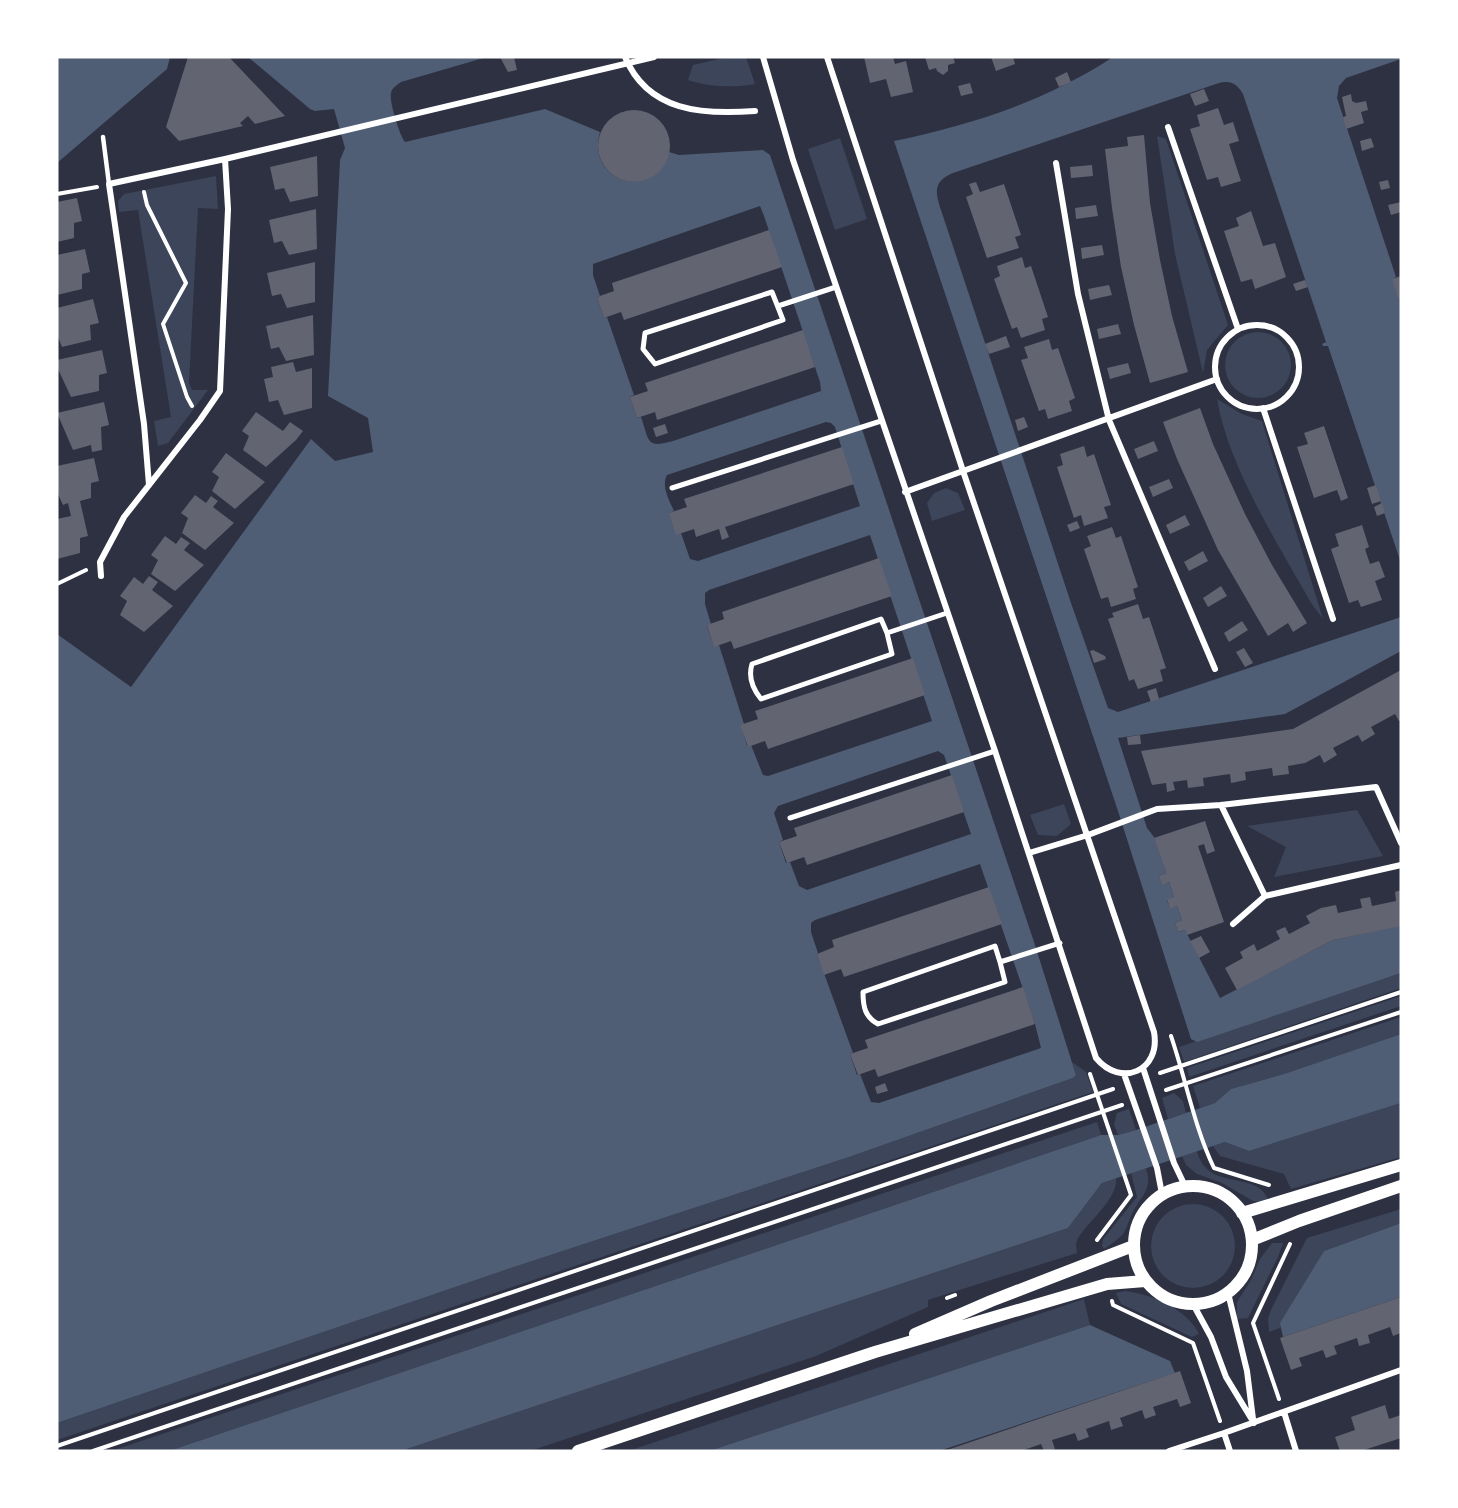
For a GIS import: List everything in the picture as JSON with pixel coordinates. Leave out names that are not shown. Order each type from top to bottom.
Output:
[{"type":"main road","points":[[1242,1213],[1401,1165]]},
{"type":"main road","points":[[1185,1186],[1211,1188],[1228,1197],[1242,1213],[1250,1227],[1252,1240],[1249,1263],[1241,1280],[1228,1293],[1211,1301],[1193,1305],[1174,1302],[1158,1294],[1145,1281],[1136,1264],[1133,1246],[1136,1227],[1144,1210],[1162,1194],[1185,1186]]},
{"type":"main road","points":[[1252,1240],[1299,1221],[1401,1186]]},
{"type":"main road","points":[[875,1352],[991,1300],[1133,1246]]},
{"type":"main road","points":[[578,1451],[875,1352],[1107,1284],[1145,1281]]},
{"type":"street","points":[[149,485],[144,424],[109,184],[225,159],[627,60],[654,57]]},
{"type":"street","points":[[763,57],[793,160],[1060,943],[1096,1058],[1111,1071],[1131,1073],[1143,1068],[1154,1053],[1156,1042],[1154,1032],[963,471],[827,57]]},
{"type":"street","points":[[627,60],[644,88],[659,98],[679,106],[727,114],[755,111]]},
{"type":"street","points":[[1168,127],[1239,329]]},
{"type":"street","points":[[102,576],[100,562],[124,517],[220,391],[228,209],[225,159]]},
{"type":"street","points":[[1056,163],[1078,294],[1109,420],[1215,669]]},
{"type":"street","points":[[778,306],[836,287]]},
{"type":"street","points":[[772,292],[778,306],[783,320],[655,364],[643,349],[645,333],[772,292]]},
{"type":"street","points":[[1252,325],[1267,326],[1280,332],[1291,341],[1297,354],[1299,369],[1296,383],[1288,395],[1277,404],[1263,408],[1251,408],[1230,399],[1222,390],[1217,379],[1216,356],[1228,335],[1239,329],[1252,325]]},
{"type":"street","points":[[905,492],[1217,379]]},
{"type":"street","points":[[1263,408],[1333,619]]},
{"type":"street","points":[[672,488],[881,421]]},
{"type":"street","points":[[887,633],[947,613]]},
{"type":"street","points":[[881,619],[887,633],[892,654],[761,699],[755,692],[749,674],[752,664],[881,619]]},
{"type":"street","points":[[790,818],[995,751]]},
{"type":"street","points":[[1029,853],[1088,835],[1157,809],[1221,805],[1376,787],[1401,843]]},
{"type":"street","points":[[1221,805],[1265,896]]},
{"type":"street","points":[[1233,924],[1265,896],[1401,865]]},
{"type":"street","points":[[1000,962],[1060,943]]},
{"type":"street","points":[[994,946],[1000,962],[1005,982],[878,1024],[871,1020],[863,1008],[863,992],[994,946]]},
{"type":"street","points":[[1143,1068],[1174,1163],[1185,1186]]},
{"type":"street","points":[[1124,1074],[1157,1168],[1162,1194]]},
{"type":"street","points":[[1228,1293],[1247,1371],[1254,1423]]},
{"type":"street","points":[[1193,1305],[1211,1337],[1226,1377],[1254,1423]]},
{"type":"street","points":[[1168,1451],[1401,1370]]},
{"type":"street","points":[[1284,1412],[1296,1451]]},
{"type":"street","points":[[1224,1433],[1230,1451]]},
{"type":"lane","points":[[103,137],[109,184]]},
{"type":"path","points":[[136,178],[145,192],[147,205],[186,283],[163,324],[187,397],[200,420]]},
{"type":"path","points":[[57,194],[109,184]]},
{"type":"path","points":[[57,584],[100,562]]},
{"type":"path","points":[[1145,1078],[1401,992]]},
{"type":"path","points":[[1151,1095],[1401,1012]]},
{"type":"path","points":[[57,1446],[1128,1084]]},
{"type":"path","points":[[1185,1084],[1214,1168],[1269,1185],[1274,1196]]},
{"type":"path","points":[[93,1451],[1134,1101]]},
{"type":"path","points":[[1094,1243],[1131,1195],[1104,1111]]},
{"type":"path","points":[[1284,1412],[1253,1323],[1292,1240]]},
{"type":"path","points":[[1110,1295],[1113,1305],[1193,1343],[1224,1433]]},
{"type":"shaded area","points":[[57,57],[170,57],[167,69],[57,163]]},
{"type":"shaded area","points":[[248,57],[487,57],[401,82],[394,88],[391,93],[392,104],[405,142],[545,109],[600,132],[598,149],[602,163],[611,174],[623,180],[636,181],[649,177],[661,168],[669,152],[679,155],[763,150],[770,155],[1034,942],[1076,1075],[1073,1078],[849,1157],[511,1268],[57,1423],[57,634],[131,687],[311,439],[335,461],[373,452],[368,418],[328,396],[340,160],[345,148],[334,109],[315,111]],"holes":[[[760,206],[820,382],[821,391],[676,440],[654,444],[648,438],[641,417],[637,418],[630,397],[634,395],[607,317],[604,318],[597,297],[600,296],[593,275],[593,264]],[[826,422],[835,427],[860,506],[698,561],[690,559],[681,533],[670,513],[674,511],[665,488],[667,475]],[[870,535],[932,721],[768,776],[763,775],[751,745],[747,746],[741,725],[744,724],[719,645],[714,646],[707,626],[711,624],[705,604],[705,593]],[[938,751],[944,755],[971,834],[807,890],[799,886],[790,862],[786,863],[779,842],[783,840],[774,813],[778,806]],[[980,864],[1035,1024],[1041,1048],[879,1103],[871,1102],[860,1074],[857,1075],[850,1054],[853,1053],[817,954],[811,923]]]},
{"type":"shaded area","points":[[727,57],[746,57],[755,84],[721,86],[688,80],[693,65]]},
{"type":"shaded area","points":[[1113,57],[1401,57],[1401,59],[1346,78],[1339,86],[1337,98],[1396,277],[1393,279],[1398,297],[1401,297],[1401,563],[1328,346],[1322,344],[1326,342],[1243,94],[1236,85],[1227,82],[1219,83],[953,173],[945,177],[938,187],[938,198],[944,219],[1108,708],[1118,712],[1401,617],[1401,651],[1285,714],[1118,738],[1147,828],[1154,837],[1166,873],[1159,876],[1162,884],[1169,882],[1174,897],[1167,900],[1170,908],[1177,906],[1182,920],[1175,923],[1178,932],[1185,930],[1220,998],[1333,940],[1401,925],[1401,973],[1197,1042],[1191,1039],[1117,808],[894,141],[923,135],[1007,110],[1088,73]]},
{"type":"shaded area","points":[[1157,136],[1166,139],[1228,325],[1207,350],[1203,373],[1175,254]]},
{"type":"shaded area","points":[[840,138],[867,219],[835,230],[808,149]]},
{"type":"shaded area","points":[[216,176],[218,209],[198,208],[189,383],[192,390],[208,390],[168,443],[158,446],[154,421],[171,417],[138,210],[119,212],[118,201],[124,194]]},
{"type":"shaded area","points":[[1264,332],[1282,341],[1289,352],[1291,365],[1289,378],[1282,389],[1271,396],[1252,398],[1234,389],[1227,378],[1225,359],[1234,341],[1245,334]]},
{"type":"shaded area","points":[[1217,399],[1242,414],[1262,421],[1323,619],[1311,603],[1256,504],[1232,451]]},
{"type":"shaded area","points":[[946,488],[958,493],[965,510],[932,521],[927,503],[934,493]]},
{"type":"shaded area","points":[[1064,804],[1071,824],[1057,836],[1038,835],[1030,815]]},
{"type":"shaded area","points":[[1357,810],[1383,856],[1274,877],[1286,847],[1247,826]]},
{"type":"shaded area","points":[[1401,973],[1401,988],[1184,1062],[1179,1047]]},
{"type":"shaded area","points":[[1401,996],[1401,1006],[1189,1077],[1187,1068]]},
{"type":"shaded area","points":[[1401,1017],[1401,1034],[1284,1074],[1232,1089],[1215,1103],[1200,1108],[1193,1086]]},
{"type":"shaded area","points":[[1401,1034],[1401,1103],[1249,1151],[1225,1142],[1102,1183],[1068,1228],[401,1451],[169,1451],[1101,1135],[1118,1135],[1136,1130],[1215,1103],[1231,1089],[1284,1074]]},
{"type":"shaded area","points":[[1072,1062],[1086,1072],[1093,1092],[57,1440],[57,1423],[511,1268],[849,1157],[1073,1078],[1076,1075]]},
{"type":"shaded area","points":[[1174,1093],[1183,1101],[1186,1113],[1168,1119],[1162,1098]]},
{"type":"shaded area","points":[[1401,1103],[1401,1157],[1291,1189],[1284,1174],[1220,1156],[1213,1146],[1225,1142],[1249,1151]]},
{"type":"shaded area","points":[[1129,1109],[1136,1130],[1118,1135],[1114,1124],[1117,1113]]},
{"type":"shaded area","points":[[1097,1122],[1101,1135],[169,1451],[111,1451]]},
{"type":"shaded area","points":[[1197,1151],[1203,1164],[1211,1172],[1221,1177],[1253,1185],[1262,1190],[1268,1199],[1263,1202],[1253,1201],[1222,1183],[1197,1174],[1186,1165],[1182,1156]]},
{"type":"shaded area","points":[[1146,1168],[1148,1182],[1146,1192],[1123,1234],[1104,1249],[1103,1239],[1137,1197],[1131,1173]]},
{"type":"shaded area","points":[[1116,1178],[1116,1185],[1108,1201],[1078,1238],[1077,1253],[928,1300],[928,1307],[816,1356],[530,1451],[401,1451],[1068,1228],[1102,1183]]},
{"type":"shaded area","points":[[1185,1204],[1201,1204],[1217,1211],[1228,1222],[1235,1238],[1232,1262],[1223,1276],[1201,1288],[1185,1288],[1169,1281],[1158,1270],[1151,1254],[1151,1238],[1158,1222],[1169,1211]]},
{"type":"shaded area","points":[[1401,1209],[1401,1223],[1324,1251],[1280,1328],[1269,1332],[1268,1318],[1271,1310],[1307,1238]]},
{"type":"shaded area","points":[[1401,1223],[1401,1297],[1283,1337],[1280,1323],[1324,1251]]},
{"type":"shaded area","points":[[1272,1243],[1283,1243],[1278,1257],[1248,1318],[1237,1319],[1237,1302],[1251,1280],[1260,1259]]},
{"type":"shaded area","points":[[1125,1291],[1146,1295],[1168,1304],[1186,1317],[1199,1334],[1192,1337],[1121,1304],[1116,1293]]},
{"type":"shaded area","points":[[1084,1299],[1090,1325],[709,1451],[628,1451]]},
{"type":"shaded area","points":[[1090,1325],[1170,1361],[1175,1373],[939,1451],[709,1451]]},
{"type":"building","points":[[188,57],[229,57],[285,116],[255,124],[248,116],[240,123],[243,126],[179,141],[166,127]]},
{"type":"building","points":[[500,57],[514,57],[517,70],[508,72]]},
{"type":"building","points":[[864,57],[893,57],[895,64],[906,61],[913,92],[891,97],[886,79],[870,83]]},
{"type":"building","points":[[925,57],[953,57],[955,63],[948,65],[948,71],[943,75],[936,68],[929,70]]},
{"type":"building","points":[[991,57],[1013,57],[1015,64],[996,71]]},
{"type":"building","points":[[1067,72],[1071,82],[1059,87],[1055,78]]},
{"type":"building","points":[[970,83],[973,93],[961,96],[958,86]]},
{"type":"building","points":[[1204,89],[1209,101],[1195,106],[1190,94]]},
{"type":"building","points":[[1351,94],[1352,101],[1356,103],[1366,101],[1368,110],[1361,112],[1364,123],[1346,129],[1342,97]]},
{"type":"building","points":[[1218,108],[1224,125],[1233,122],[1239,141],[1229,144],[1241,181],[1221,187],[1218,177],[1207,180],[1190,129],[1200,126],[1197,115]]},
{"type":"building","points":[[634,110],[654,116],[664,126],[670,146],[664,166],[654,176],[634,182],[614,176],[604,166],[598,146],[604,126],[614,116]]},
{"type":"building","points":[[1144,135],[1150,203],[1160,260],[1172,316],[1188,372],[1150,383],[1121,267],[1105,149],[1128,146],[1127,137]]},
{"type":"building","points":[[1371,138],[1374,147],[1362,151],[1360,141]]},
{"type":"building","points":[[317,156],[318,196],[290,202],[284,188],[275,190],[270,167]]},
{"type":"building","points":[[1092,165],[1093,176],[1071,178],[1070,167]]},
{"type":"building","points":[[1388,180],[1390,188],[1381,190],[1379,182]]},
{"type":"building","points":[[976,182],[980,192],[1004,184],[1021,235],[1015,237],[1019,248],[987,258],[966,197],[973,194],[969,184]]},
{"type":"building","points":[[77,198],[82,221],[74,223],[74,238],[57,242],[57,202]]},
{"type":"building","points":[[1401,202],[1401,212],[1391,215],[1388,205]]},
{"type":"building","points":[[1096,205],[1098,216],[1076,219],[1075,208]]},
{"type":"building","points":[[316,209],[317,249],[289,255],[282,241],[274,243],[269,220]]},
{"type":"building","points":[[1251,211],[1263,246],[1275,243],[1286,277],[1255,289],[1252,279],[1241,282],[1224,231],[1239,226],[1236,218]]},
{"type":"building","points":[[769,230],[782,267],[624,320],[621,312],[604,318],[597,297],[614,291],[612,283]]},
{"type":"building","points":[[1102,245],[1104,255],[1082,259],[1081,248]]},
{"type":"building","points":[[85,249],[90,272],[82,274],[82,289],[57,295],[57,255]]},
{"type":"building","points":[[1022,257],[1025,268],[1031,266],[1048,317],[1042,319],[1045,330],[1021,338],[1017,327],[1012,329],[994,279],[1000,276],[997,266]]},
{"type":"building","points":[[315,262],[315,302],[287,308],[281,294],[272,296],[267,273]]},
{"type":"building","points":[[1401,276],[1401,297],[1398,298],[1392,279]]},
{"type":"building","points":[[1305,280],[1308,287],[1296,291],[1293,284]]},
{"type":"building","points":[[1109,285],[1112,295],[1090,300],[1088,289]]},
{"type":"building","points":[[93,299],[99,323],[90,325],[91,340],[62,347],[57,335],[57,308]]},
{"type":"building","points":[[313,315],[314,355],[286,361],[279,347],[271,349],[266,326]]},
{"type":"building","points":[[1118,324],[1121,334],[1099,339],[1097,329]]},
{"type":"building","points":[[803,330],[815,367],[657,420],[655,412],[637,418],[630,397],[648,391],[645,383]]},
{"type":"building","points":[[1006,336],[1010,347],[989,354],[985,344]]},
{"type":"building","points":[[1049,339],[1052,350],[1058,348],[1075,398],[1069,401],[1072,411],[1048,419],[1045,409],[1039,411],[1021,360],[1028,358],[1024,347]]},
{"type":"building","points":[[102,350],[107,373],[99,375],[99,391],[71,397],[57,367],[57,360]]},
{"type":"building","points":[[293,362],[296,372],[312,368],[312,408],[284,415],[278,400],[269,402],[264,379],[273,377],[271,367]]},
{"type":"building","points":[[1128,363],[1131,373],[1110,379],[1107,368]]},
{"type":"building","points":[[104,402],[109,425],[101,427],[102,450],[92,452],[91,445],[73,450],[57,413]]},
{"type":"building","points":[[1200,408],[1213,444],[1245,514],[1307,623],[1293,632],[1288,623],[1268,636],[1218,550],[1177,459],[1163,422]]},
{"type":"building","points":[[256,412],[283,431],[290,422],[303,431],[266,467],[243,450],[249,436],[242,431]]},
{"type":"building","points":[[1024,417],[1028,427],[1018,431],[1015,420]]},
{"type":"building","points":[[665,424],[668,433],[656,437],[653,428]]},
{"type":"building","points":[[1324,426],[1348,498],[1341,501],[1337,490],[1314,498],[1297,447],[1308,444],[1304,433]]},
{"type":"building","points":[[1154,441],[1158,451],[1138,459],[1134,449]]},
{"type":"building","points":[[1084,446],[1087,457],[1094,454],[1111,505],[1104,507],[1108,518],[1084,526],[1081,515],[1074,518],[1057,467],[1063,465],[1060,454]]},
{"type":"building","points":[[842,447],[854,484],[725,527],[729,537],[722,540],[719,529],[696,537],[694,529],[676,535],[669,513],[687,507],[684,499]]},
{"type":"building","points":[[226,453],[265,482],[235,509],[212,491],[219,477],[212,472]]},
{"type":"building","points":[[94,458],[99,481],[91,483],[91,498],[80,501],[88,536],[80,538],[80,553],[57,559],[57,519],[71,516],[68,503],[63,505],[57,492],[57,466]]},
{"type":"building","points":[[1169,479],[1173,488],[1153,497],[1149,487]]},
{"type":"building","points":[[1376,485],[1381,501],[1372,504],[1367,488]]},
{"type":"building","points":[[195,495],[206,503],[211,496],[218,501],[213,507],[234,523],[205,550],[182,533],[188,518],[181,513]]},
{"type":"building","points":[[1382,503],[1385,513],[1377,516],[1374,507]]},
{"type":"building","points":[[1185,515],[1190,525],[1170,534],[1166,525]]},
{"type":"building","points":[[1077,521],[1080,528],[1070,532],[1067,525]]},
{"type":"building","points":[[1362,525],[1369,547],[1365,549],[1370,564],[1379,561],[1385,577],[1375,581],[1382,600],[1361,607],[1358,600],[1349,603],[1331,549],[1339,546],[1335,534]]},
{"type":"building","points":[[1112,527],[1116,538],[1121,536],[1138,587],[1133,589],[1136,599],[1111,607],[1108,597],[1101,599],[1084,549],[1091,546],[1087,536]]},
{"type":"building","points":[[165,536],[176,544],[181,537],[190,543],[184,550],[204,565],[175,591],[151,574],[158,560],[151,555]]},
{"type":"building","points":[[1203,551],[1208,561],[1189,571],[1184,562]]},
{"type":"building","points":[[879,558],[892,596],[734,649],[731,641],[714,647],[707,625],[724,619],[722,612]]},
{"type":"building","points":[[149,576],[158,582],[152,590],[173,606],[144,632],[120,615],[127,601],[120,596],[134,577],[143,584]]},
{"type":"building","points":[[1221,586],[1227,596],[1208,607],[1203,598]]},
{"type":"building","points":[[1138,604],[1143,619],[1149,617],[1166,668],[1160,670],[1163,681],[1138,689],[1134,679],[1129,681],[1108,619],[1114,617],[1112,613]]},
{"type":"building","points":[[1242,621],[1248,630],[1229,642],[1224,633]]},
{"type":"building","points":[[1244,648],[1253,663],[1245,667],[1236,652]]},
{"type":"building","points":[[1093,650],[1105,656],[1106,659],[1094,663],[1090,651]]},
{"type":"building","points":[[913,658],[925,695],[768,749],[765,741],[748,747],[740,725],[758,719],[755,711]]},
{"type":"building","points":[[1401,670],[1401,720],[1399,721],[1395,714],[1371,727],[1375,734],[1362,742],[1358,735],[1333,748],[1337,755],[1324,763],[1320,755],[1305,763],[1288,766],[1289,774],[1273,776],[1272,768],[1245,772],[1246,780],[1231,783],[1230,774],[1203,778],[1204,786],[1188,788],[1187,780],[1173,782],[1175,790],[1167,792],[1166,783],[1152,785],[1141,751],[1293,729]]},
{"type":"building","points":[[1156,688],[1159,699],[1151,702],[1147,691]]},
{"type":"building","points":[[1140,735],[1141,744],[1128,745],[1127,737]]},
{"type":"building","points":[[952,775],[964,812],[807,865],[804,857],[787,863],[779,842],[797,836],[794,828]]},
{"type":"building","points":[[1205,821],[1215,851],[1207,854],[1204,844],[1198,846],[1224,922],[1187,935],[1185,930],[1178,932],[1175,923],[1182,920],[1177,906],[1170,909],[1167,899],[1174,897],[1169,882],[1162,885],[1159,876],[1166,873],[1154,838]]},
{"type":"building","points":[[989,887],[1002,924],[844,977],[841,969],[824,975],[817,954],[834,947],[832,940]]},
{"type":"building","points":[[1401,890],[1401,926],[1333,940],[1237,990],[1225,968],[1243,958],[1240,952],[1254,944],[1257,951],[1280,939],[1276,931],[1285,927],[1289,934],[1310,923],[1306,916],[1321,908],[1336,905],[1338,913],[1362,908],[1360,899],[1370,897],[1372,906],[1396,901],[1395,892]]},
{"type":"building","points":[[1201,936],[1210,952],[1199,958],[1190,941]]},
{"type":"building","points":[[1023,987],[1035,1024],[878,1077],[875,1069],[858,1075],[850,1054],[868,1048],[865,1040]]},
{"type":"building","points":[[885,1083],[888,1091],[877,1094],[875,1087]]},
{"type":"building","points":[[1401,1297],[1401,1333],[1393,1336],[1390,1327],[1368,1335],[1370,1343],[1359,1346],[1357,1338],[1334,1346],[1337,1354],[1326,1358],[1323,1350],[1299,1358],[1302,1366],[1291,1370],[1280,1338]]},
{"type":"building","points":[[1180,1371],[1191,1403],[1180,1407],[1177,1399],[1153,1407],[1156,1415],[1145,1419],[1142,1410],[1120,1418],[1123,1426],[1111,1430],[1109,1421],[1086,1429],[1089,1437],[1078,1441],[1075,1433],[1052,1440],[1055,1449],[1047,1451],[1044,1451],[1041,1444],[1021,1451],[944,1451]]},
{"type":"building","points":[[1385,1405],[1389,1419],[1401,1415],[1401,1438],[1361,1451],[1340,1451],[1335,1437],[1355,1430],[1351,1417]]}]
